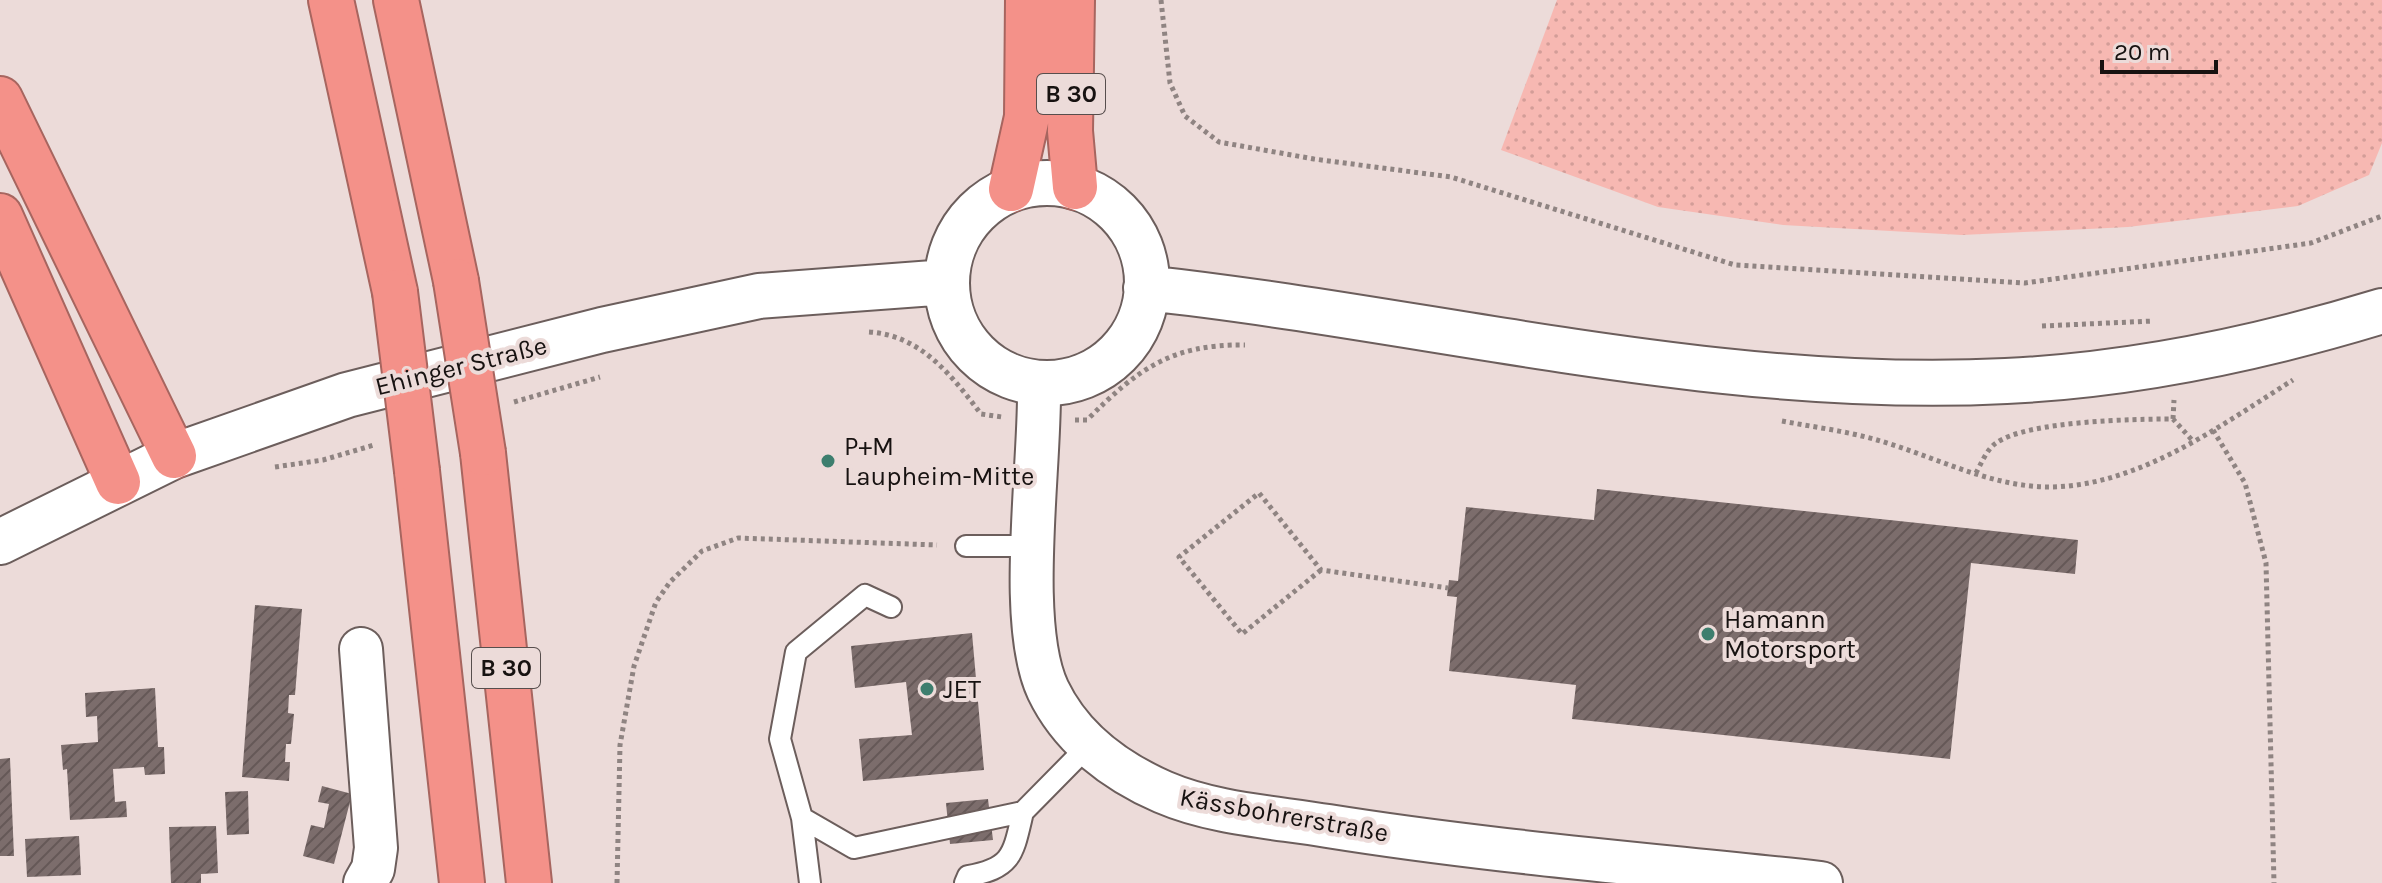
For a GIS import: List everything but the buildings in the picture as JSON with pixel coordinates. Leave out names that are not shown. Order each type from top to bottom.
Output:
[{"type":"highway","points":[[311,0],[365,151]]},
{"type":"highway","name":"B 30","points":[[331,0],[395,292],[462,883]]},
{"type":"highway","name":"B 30","points":[[396,0],[456,281],[483,453],[529,883]]},
{"type":"highway","points":[[418,0],[424,124]]},
{"type":"highway","points":[[1011,189],[1027,117],[1028,0]]},
{"type":"highway","name":"B 30","points":[[1072,0],[1070,131],[1075,187]]},
{"type":"highway","points":[[0,99],[174,456]]},
{"type":"highway","points":[[0,216],[118,482]]},
{"type":"main road","points":[[1054,183],[1075,187],[1099,198],[1120,215],[1136,237],[1145,262],[1146,288],[1141,315],[1130,338],[1112,358],[1091,373],[1065,381],[1039,383],[1003,372],[972,350],[958,330],[949,306],[947,282],[950,258],[958,236],[981,208],[1011,189],[1054,183]]},
{"type":"main road","name":"Ehinger Straße","points":[[0,542],[174,456],[347,395],[602,330],[759,296],[947,282]]},
{"type":"main road","points":[[1146,288],[1233,297],[1744,373],[1874,382],[2005,381],[2092,374],[2177,361],[2382,311]]},
{"type":"street","name":"Kässbohrerstraße","points":[[1039,383],[1034,546],[1039,663],[1048,690],[1076,735],[1137,779],[1164,793],[1208,807],[1382,835],[1821,883]]},
{"type":"street","points":[[361,649],[376,848],[373,869],[365,883]]},
{"type":"lane","points":[[966,546],[1034,546]]},
{"type":"lane","points":[[810,883],[802,818],[780,739],[796,652],[865,595],[891,607]]},
{"type":"lane","points":[[965,883],[968,876],[991,872],[1006,864],[1015,848],[1023,812],[1089,745]]},
{"type":"lane","points":[[802,818],[854,848],[1023,812]]},
{"type":"path","points":[[1161,0],[1170,83],[1185,116],[1219,142],[1314,159],[1451,177],[1735,265],[2025,283],[2311,243],[2382,216]]},
{"type":"path","points":[[1976,473],[1993,444],[2016,432],[2134,419],[2173,419],[2192,440]]},
{"type":"path","points":[[2213,430],[2245,483],[2266,563],[2274,883]]},
{"type":"path","points":[[1321,570],[1242,634],[1179,557],[1259,493],[1321,570],[1448,588]]},
{"type":"path","points":[[617,883],[620,745],[634,666],[656,602],[681,571],[702,551],[738,538],[966,546]]},
{"type":"shaded area","points":[[1557,0],[2382,0],[2382,143],[2369,175],[2298,206],[2128,227],[1962,235],[1783,225],[1658,207],[1501,150]]},
{"type":"place","name":"P+M Laupheim-Mitte","points":[[828,461]]},
{"type":"place","name":"Hamann Motorsport","points":[[1708,634]]},
{"type":"place","name":"JET","points":[[927,689]]}]
